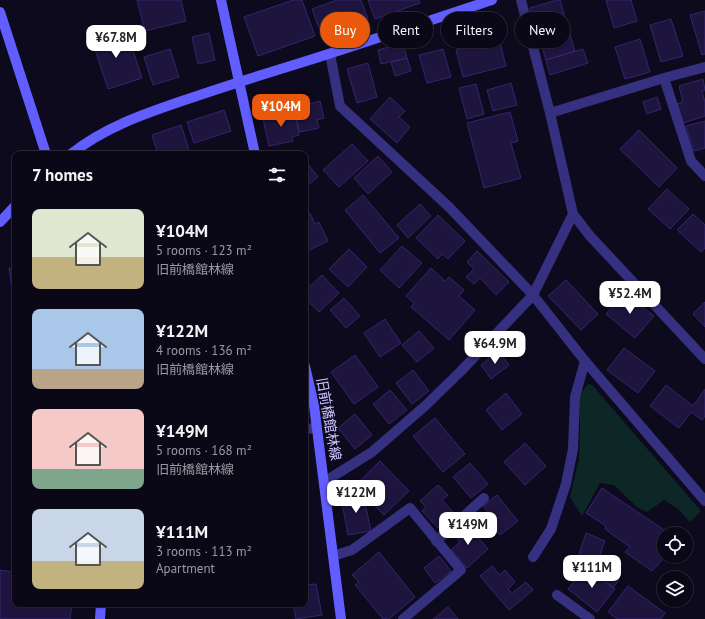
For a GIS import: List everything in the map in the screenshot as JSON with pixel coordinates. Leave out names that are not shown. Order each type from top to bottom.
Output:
[{"type":"street","points":[[221,0],[238,82],[255,151]]},
{"type":"street","points":[[75,151],[108,130],[132,118],[492,0]]},
{"type":"street","points":[[521,0],[550,113],[573,214],[590,236],[705,359]]},
{"type":"street","points":[[0,12],[45,151]]},
{"type":"street","points":[[330,54],[340,106],[449,207],[533,294],[585,361],[705,501]]},
{"type":"street","points":[[550,113],[705,67]]},
{"type":"street","points":[[664,78],[691,161],[705,176]]},
{"type":"street","points":[[0,222],[12,209]]},
{"type":"street","points":[[324,482],[372,452],[425,406],[461,372],[533,294],[573,214]]},
{"type":"street","points":[[533,557],[551,529],[566,484],[573,449],[575,397],[585,361]]},
{"type":"street","name":"旧前橋館林線","points":[[308,379],[314,405],[341,619]]},
{"type":"street","points":[[308,429],[317,428]]},
{"type":"street","points":[[436,541],[484,498]]},
{"type":"street","points":[[333,556],[352,550],[410,508],[461,570],[403,619]]},
{"type":"street","points":[[556,595],[590,619]]},
{"type":"street","points":[[100,619],[101,607]]},
{"type":"green space","points":[[588,384],[592,385],[701,511],[690,522],[677,508],[664,500],[647,512],[637,507],[614,485],[600,483],[582,516],[570,497],[579,459],[579,396]]},
{"type":"building","points":[[137,0],[181,0],[186,21],[145,31]]},
{"type":"building","points":[[293,0],[302,0],[315,36],[258,56],[244,17]]},
{"type":"building","points":[[337,0],[361,0],[365,12],[320,12],[320,31],[312,9]]},
{"type":"building","points":[[368,0],[419,0],[420,3],[395,12],[378,12],[378,18],[375,19]]},
{"type":"building","points":[[560,0],[563,12],[531,12],[530,8]]},
{"type":"building","points":[[606,0],[631,0],[637,21],[614,28]]},
{"type":"building","points":[[705,11],[705,54],[702,55],[690,15]]},
{"type":"building","points":[[671,19],[683,56],[661,62],[650,25]]},
{"type":"building","points":[[107,32],[109,38],[127,32],[142,78],[108,89],[91,37]]},
{"type":"building","points":[[209,33],[215,60],[198,64],[192,37]]},
{"type":"building","points":[[570,35],[575,51],[546,60],[542,48],[570,48]]},
{"type":"building","points":[[640,39],[650,72],[625,79],[615,47]]},
{"type":"building","points":[[385,48],[404,48],[407,58],[381,64],[378,50]]},
{"type":"building","points":[[464,48],[501,48],[506,66],[463,77],[456,50]]},
{"type":"building","points":[[170,49],[179,77],[153,85],[144,57]]},
{"type":"building","points":[[443,49],[451,77],[427,83],[419,55]]},
{"type":"building","points":[[583,49],[588,63],[550,75],[546,60]]},
{"type":"building","points":[[407,58],[411,71],[395,76],[391,62]]},
{"type":"building","points":[[368,63],[377,97],[357,103],[347,69]]},
{"type":"building","points":[[703,79],[705,90],[702,91],[705,102],[705,116],[683,123],[677,104],[683,102],[679,86]]},
{"type":"building","points":[[511,83],[517,105],[493,111],[487,90]]},
{"type":"building","points":[[476,84],[484,114],[467,119],[459,88]]},
{"type":"building","points":[[390,97],[405,111],[399,117],[410,127],[397,143],[370,119]]},
{"type":"building","points":[[657,97],[661,109],[647,114],[643,102]]},
{"type":"building","points":[[320,101],[324,118],[317,120],[319,128],[300,132],[294,108]]},
{"type":"building","points":[[294,108],[299,135],[292,137],[293,141],[269,146],[263,119],[279,115],[278,112]]},
{"type":"building","points":[[224,110],[231,131],[194,143],[187,122]]},
{"type":"building","points":[[510,112],[518,141],[511,143],[521,178],[484,188],[467,123]]},
{"type":"building","points":[[705,121],[705,148],[694,151],[686,126]]},
{"type":"building","points":[[181,125],[189,150],[157,151],[152,135]]},
{"type":"building","points":[[639,130],[677,168],[659,187],[620,149]]},
{"type":"building","points":[[352,144],[368,161],[339,187],[323,170]]},
{"type":"building","points":[[378,156],[392,172],[368,194],[354,178]]},
{"type":"building","points":[[308,164],[318,177],[308,185]]},
{"type":"building","points":[[667,189],[689,209],[670,229],[648,209]]},
{"type":"building","points":[[363,195],[399,238],[380,253],[345,210]]},
{"type":"building","points":[[420,204],[431,216],[408,238],[397,225]]},
{"type":"building","points":[[310,213],[315,224],[319,222],[328,241],[308,251],[308,214]]},
{"type":"building","points":[[693,214],[705,225],[705,248],[701,252],[677,230]]},
{"type":"building","points":[[438,215],[465,241],[448,259],[442,254],[438,259],[416,238]]},
{"type":"building","points":[[402,246],[422,263],[399,288],[380,270]]},
{"type":"building","points":[[349,249],[367,267],[348,287],[329,269]]},
{"type":"building","points":[[477,251],[509,282],[496,295],[480,278],[474,284],[466,277],[474,269],[467,262]]},
{"type":"building","points":[[9,268],[12,268],[12,290]]},
{"type":"building","points":[[431,268],[445,281],[449,277],[464,290],[459,296],[475,310],[449,340],[411,307],[414,303],[406,296]]},
{"type":"building","points":[[322,275],[339,293],[319,312],[308,301],[308,288]]},
{"type":"building","points":[[566,280],[598,314],[581,330],[548,296]]},
{"type":"building","points":[[625,292],[654,316],[635,338],[606,314]]},
{"type":"building","points":[[344,298],[360,316],[346,328],[330,310]]},
{"type":"building","points":[[705,302],[705,327],[693,314]]},
{"type":"building","points":[[385,319],[401,343],[380,357],[364,333]]},
{"type":"building","points":[[419,331],[434,348],[417,362],[402,345]]},
{"type":"building","points":[[624,348],[655,371],[638,393],[607,370]]},
{"type":"building","points":[[498,351],[509,365],[491,379],[481,365]]},
{"type":"building","points":[[355,355],[378,387],[354,404],[331,372]]},
{"type":"building","points":[[413,370],[429,391],[412,404],[396,383]]},
{"type":"building","points":[[666,385],[693,406],[705,389],[705,416],[702,420],[691,412],[679,428],[650,406]]},
{"type":"building","points":[[390,390],[407,410],[389,424],[373,404]]},
{"type":"building","points":[[506,393],[522,414],[502,430],[486,410]]},
{"type":"building","points":[[355,414],[372,435],[355,449],[338,428]]},
{"type":"building","points":[[435,418],[465,454],[443,472],[413,436]]},
{"type":"building","points":[[525,443],[546,466],[525,485],[504,462]]},
{"type":"building","points":[[380,461],[409,491],[384,515],[355,486]]},
{"type":"building","points":[[470,463],[488,484],[471,498],[453,477]]},
{"type":"building","points":[[438,485],[448,495],[442,500],[454,513],[438,528],[422,511],[426,507],[420,501]]},
{"type":"building","points":[[602,488],[660,527],[657,527],[657,563],[659,563],[652,571],[625,552],[630,547],[605,529],[606,526],[586,513]]},
{"type":"building","points":[[363,493],[371,531],[348,535],[341,498]]},
{"type":"building","points":[[497,495],[518,521],[500,535],[485,517],[489,514],[483,506]]},
{"type":"building","points":[[466,523],[488,549],[467,568],[451,550],[460,542],[453,534]]},
{"type":"building","points":[[586,533],[605,541],[596,565],[619,580],[613,588],[586,566],[573,582],[571,579]]},
{"type":"building","points":[[379,552],[415,597],[389,619],[383,619],[355,585],[359,582],[352,575]]},
{"type":"building","points":[[439,556],[451,571],[435,583],[424,568]]},
{"type":"building","points":[[492,566],[500,575],[505,570],[515,582],[508,589],[512,593],[526,582],[533,590],[509,610],[480,576]]},
{"type":"building","points":[[586,566],[615,589],[597,612],[568,589]]},
{"type":"building","points":[[0,570],[12,572],[12,607],[72,607],[70,619],[0,619]]},
{"type":"building","points":[[316,584],[322,615],[296,619],[294,607],[308,607],[308,585]]},
{"type":"building","points":[[628,586],[665,613],[661,619],[617,619],[608,612]]},
{"type":"building","points":[[448,607],[458,619],[433,619]]}]
